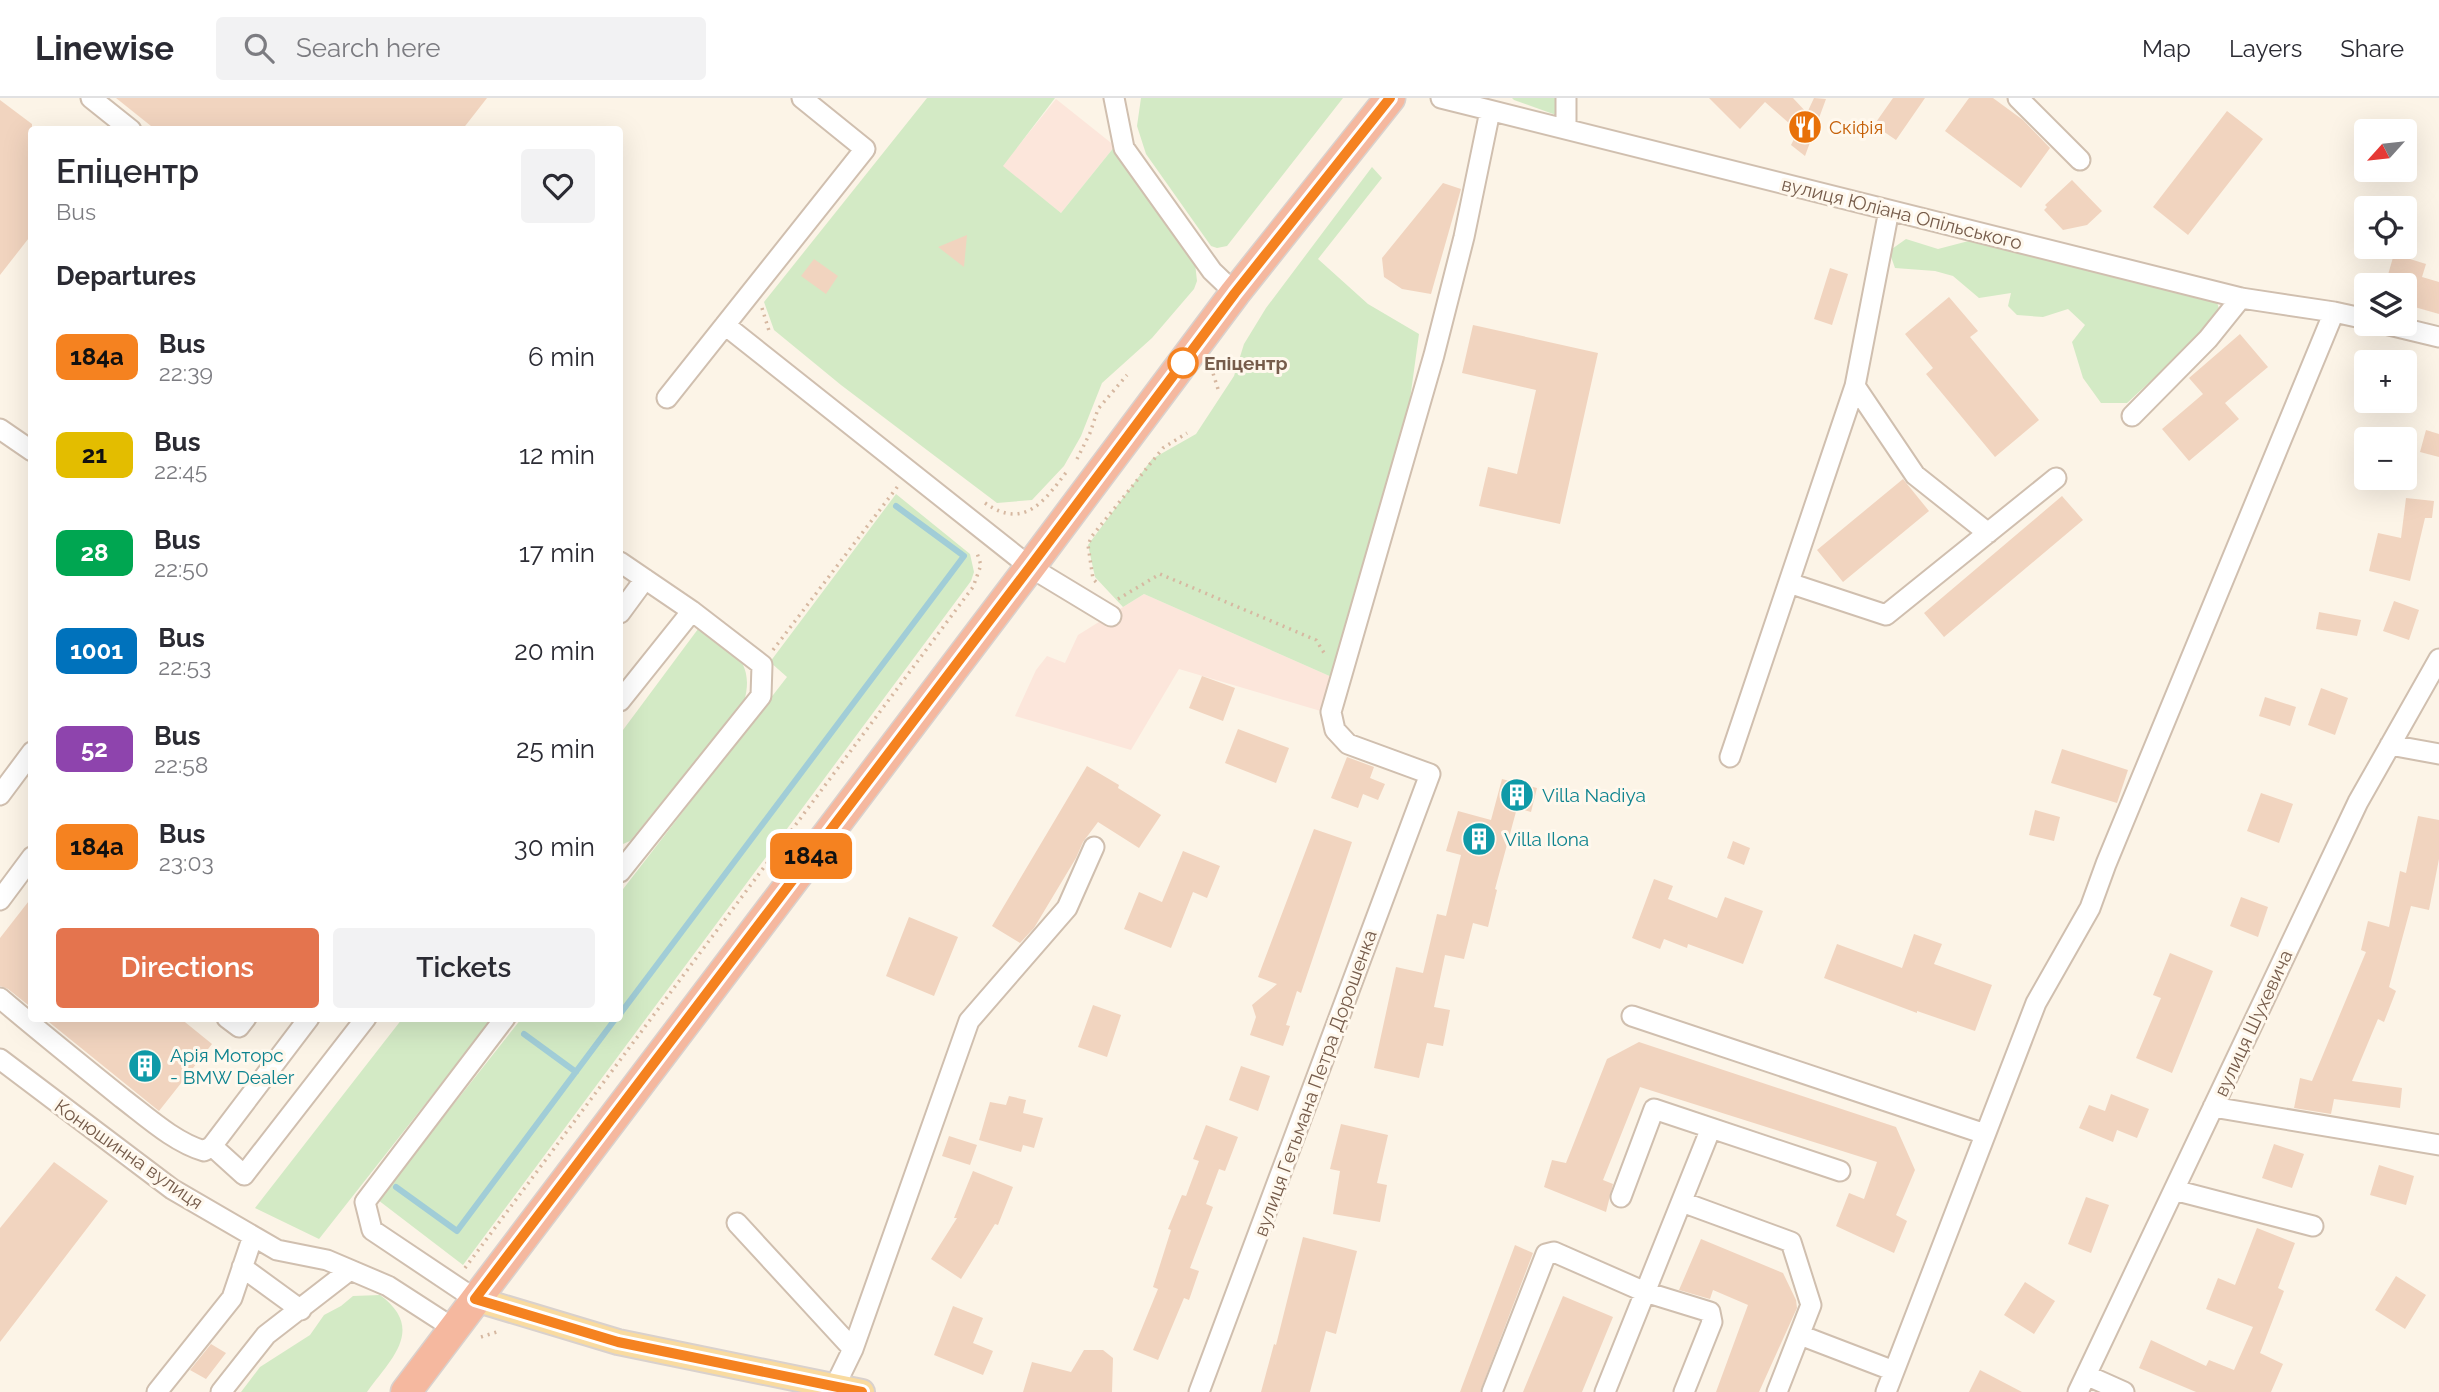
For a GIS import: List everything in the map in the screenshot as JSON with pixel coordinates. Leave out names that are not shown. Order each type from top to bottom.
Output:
[{"type":"highway","points":[[406,1392],[1235,293],[1390,98]]},
{"type":"main road","points":[[475,1299],[618,1342],[851,1390]]},
{"type":"street","points":[[91,98],[126,126]]},
{"type":"street","points":[[667,398],[865,149],[802,98]]},
{"type":"street","points":[[1114,98],[1124,148],[1212,271],[1235,293]]},
{"type":"street","name":"вулиця Юліана Опільського","points":[[1441,98],[2241,298],[2354,316]]},
{"type":"street","points":[[1566,98],[1566,129]]},
{"type":"street","points":[[2018,98],[2080,160]]},
{"type":"street","points":[[1339,678],[1434,355],[1464,237],[1490,111]]},
{"type":"street","points":[[1730,757],[1855,386],[1889,210]]},
{"type":"street","points":[[2132,416],[2208,339],[2241,298]]},
{"type":"street","points":[[1886,1392],[2036,1003],[2090,908],[2334,312]]},
{"type":"street","points":[[725,324],[1030,567],[1111,616]]},
{"type":"street","points":[[2417,332],[2439,337]]},
{"type":"street","points":[[1855,386],[1914,475],[1987,533]]},
{"type":"street","points":[[0,429],[28,448]]},
{"type":"street","points":[[1789,583],[1886,615],[2056,478]]},
{"type":"street","points":[[623,564],[762,665],[761,696],[623,864]]},
{"type":"street","points":[[623,608],[645,579]]},
{"type":"street","points":[[623,697],[691,611]]},
{"type":"street","name":"вулиця Шухевича","points":[[2082,1383],[2358,802],[2439,659]]},
{"type":"street","name":"вулиця Гетьмана Петра Дорошенка","points":[[1199,1392],[1430,774],[1356,748],[1340,738],[1331,712],[1339,678]]},
{"type":"street","points":[[2390,745],[2439,754]]},
{"type":"street","points":[[0,795],[28,757]]},
{"type":"street","points":[[851,1390],[853,1349],[969,1021],[1067,908],[1094,846]]},
{"type":"street","points":[[0,900],[25,880]]},
{"type":"street","points":[[0,998],[28,1022]]},
{"type":"street","points":[[1632,1016],[1985,1135]]},
{"type":"street","points":[[28,1022],[153,1122],[193,1148],[204,1151],[212,1146],[306,1022]]},
{"type":"street","points":[[212,1146],[244,1175],[363,1022]]},
{"type":"street","points":[[475,1299],[372,1230],[365,1202],[502,1022]]},
{"type":"street","name":"Конюшинна вулиця","points":[[0,1059],[172,1189],[277,1250],[327,1259],[388,1286],[453,1328]]},
{"type":"street","points":[[2213,1107],[2439,1145]]},
{"type":"street","points":[[1621,1196],[1654,1109],[1840,1171]]},
{"type":"street","points":[[1605,1392],[1711,1128]]},
{"type":"street","points":[[2174,1190],[2313,1226]]},
{"type":"street","points":[[1682,1202],[1791,1242],[1811,1305],[1777,1392]]},
{"type":"street","points":[[737,1223],[853,1349]]},
{"type":"street","points":[[157,1392],[232,1298],[253,1236]]},
{"type":"street","points":[[1492,1392],[1546,1254],[1554,1252],[1645,1292],[1710,1312],[1712,1322],[1684,1392]]},
{"type":"street","points":[[242,1267],[301,1310]]},
{"type":"street","points":[[221,1392],[266,1335],[350,1270]]},
{"type":"street","points":[[1800,1335],[1894,1371]]},
{"type":"street","points":[[2082,1383],[2124,1392]]},
{"type":"path","points":[[760,302],[770,334]]},
{"type":"path","points":[[1077,459],[1098,409],[1127,375]]},
{"type":"path","points":[[1101,586],[1093,579],[1088,545],[1092,536],[1163,448],[1187,433]]},
{"type":"path","points":[[982,501],[996,511],[1026,512],[1044,502],[1068,470]]},
{"type":"path","points":[[762,665],[909,471]]},
{"type":"path","points":[[464,1270],[973,587],[981,565],[972,546]]},
{"type":"path","points":[[1109,593],[1116,600],[1160,574],[1316,640],[1339,678]]},
{"type":"shaded area","points":[[1056,99],[1115,146],[1061,213],[1002,166]]},
{"type":"shaded area","points":[[1144,594],[1334,678],[1324,712],[1179,669],[1131,750],[1015,716],[1036,670],[1047,656],[1065,663],[1078,635]]},
{"type":"green space","points":[[927,98],[1055,98],[1003,166],[1061,213],[1115,146],[1195,263],[1197,281],[1194,289],[1152,338],[1102,383],[1081,436],[1064,466],[1032,500],[997,503],[841,385],[774,330],[764,302]]},
{"type":"green space","points":[[1141,98],[1343,98],[1227,246],[1217,248],[1211,246],[1146,154],[1137,126]]},
{"type":"green space","points":[[1512,98],[1559,98],[1556,115],[1514,100]]},
{"type":"green space","points":[[1372,167],[1382,178],[1318,259],[1368,304],[1419,334],[1407,421],[1334,678],[1144,594],[1123,607],[1095,577],[1088,545],[1152,459],[1196,434],[1234,376],[1244,344],[1266,308]]},
{"type":"green space","points":[[1980,238],[2217,302],[2221,316],[2127,403],[2101,403],[2083,378],[2072,342],[2085,325],[2068,309],[2043,317],[2017,315],[2008,306],[2011,293],[1979,298],[1953,276],[1935,271],[1895,268],[1889,251],[1906,239],[1938,249]]},
{"type":"green space","points":[[896,494],[970,554],[974,572],[971,581],[463,1265],[378,1200],[519,1022],[623,1022],[623,889],[787,677],[770,662]]},
{"type":"green space","points":[[701,625],[738,656],[746,675],[744,702],[630,841],[623,844],[623,730]]},
{"type":"green space","points":[[400,1022],[490,1022],[319,1239],[255,1208]]},
{"type":"green space","points":[[380,1295],[394,1308],[401,1320],[402,1332],[394,1356],[367,1392],[241,1392],[260,1367],[310,1335],[324,1315],[353,1296]]},
{"type":"building","points":[[116,98],[487,98],[465,126],[151,126]]},
{"type":"building","name":"Скіфія","points":[[1709,98],[1793,98],[1807,113],[1814,98],[1826,99],[1805,156],[1791,145],[1798,131],[1765,102],[1740,129]]},
{"type":"building","points":[[1893,98],[1925,98],[1896,140],[1874,125]]},
{"type":"building","points":[[1969,98],[1993,98],[2023,120],[2050,148],[2021,188],[1945,131]]},
{"type":"building","points":[[0,100],[32,126],[28,126],[28,239],[0,275]]},
{"type":"building","points":[[2227,111],[2263,139],[2188,235],[2153,207]]},
{"type":"building","points":[[2072,180],[2102,211],[2087,225],[2063,230],[2044,210],[2047,207],[2045,205]]},
{"type":"building","points":[[1443,183],[1461,189],[1431,294],[1402,289],[1384,277],[1382,258]]},
{"type":"building","points":[[967,235],[964,267],[938,247]]},
{"type":"building","points":[[814,259],[838,276],[826,294],[801,276]]},
{"type":"building","points":[[2393,259],[2410,259],[2426,264],[2422,277],[2439,282],[2439,314],[2417,308],[2417,273],[2388,273]]},
{"type":"building","points":[[1830,268],[1848,274],[1832,325],[1814,319]]},
{"type":"building","points":[[1949,297],[1978,331],[1970,337],[2039,420],[1995,457],[1926,374],[1933,368],[1905,334]]},
{"type":"building","points":[[1473,325],[1598,353],[1560,524],[1479,506],[1488,467],[1517,474],[1536,390],[1462,373]]},
{"type":"building","points":[[2240,334],[2268,367],[2225,403],[2239,419],[2189,461],[2162,429],[2203,394],[2189,378]]},
{"type":"building","points":[[2426,430],[2439,434],[2439,457],[2420,452]]},
{"type":"building","points":[[1903,479],[1929,511],[1843,582],[1817,550]]},
{"type":"building","points":[[2062,496],[2083,520],[1944,637],[1924,613]]},
{"type":"building","points":[[2406,498],[2434,501],[2432,518],[2425,518],[2410,581],[2369,571],[2378,533],[2401,538]]},
{"type":"building","points":[[2394,601],[2419,610],[2409,640],[2383,631]]},
{"type":"building","points":[[2319,612],[2361,620],[2357,636],[2316,629]]},
{"type":"building","points":[[1202,676],[1235,688],[1223,721],[1189,708]]},
{"type":"building","points":[[2321,688],[2348,698],[2335,735],[2308,725]]},
{"type":"building","points":[[2265,697],[2296,707],[2290,726],[2259,716]]},
{"type":"building","points":[[1238,729],[1289,748],[1276,783],[1225,763]]},
{"type":"building","points":[[2062,749],[2128,770],[2117,803],[2051,783]]},
{"type":"building","points":[[1347,757],[1374,767],[1370,778],[1385,784],[1378,800],[1363,794],[1358,808],[1331,798]]},
{"type":"building","points":[[1087,766],[1161,815],[1139,848],[1098,822],[1083,842],[1034,928],[1020,943],[992,926]]},
{"type":"building","points":[[1502,779],[1537,788],[1531,812],[1517,808],[1495,889],[1497,890],[1488,927],[1473,923],[1464,959],[1445,955],[1434,1007],[1450,1010],[1443,1046],[1427,1043],[1419,1078],[1374,1068],[1396,967],[1423,973],[1437,914],[1446,916],[1461,855],[1446,851],[1458,811],[1491,820]]},
{"type":"building","points":[[2261,793],[2293,804],[2279,843],[2247,831]]},
{"type":"building","points":[[2035,810],[2060,817],[2054,841],[2029,835]]},
{"type":"building","points":[[2418,816],[2439,820],[2439,859],[2429,910],[2411,906],[2389,987],[2396,991],[2384,1022],[2378,1019],[2352,1081],[2402,1088],[2400,1108],[2334,1099],[2331,1114],[2294,1108],[2300,1078],[2312,1081],[2366,952],[2361,950],[2368,921],[2389,927],[2400,871],[2406,873]]},
{"type":"building","points":[[1314,829],[1352,842],[1301,993],[1297,991],[1286,1025],[1290,1026],[1283,1046],[1250,1035],[1256,1017],[1252,1005],[1277,984],[1258,977]]},
{"type":"building","points":[[1733,841],[1750,848],[1744,865],[1727,858]]},
{"type":"building","points":[[1183,851],[1220,866],[1207,898],[1193,892],[1171,948],[1124,929],[1139,892],[1162,902]]},
{"type":"building","points":[[1654,879],[1673,886],[1668,899],[1717,918],[1725,897],[1763,911],[1743,964],[1688,944],[1687,948],[1664,939],[1660,949],[1632,938]]},
{"type":"building","points":[[2241,897],[2268,907],[2258,937],[2230,926]]},
{"type":"building","points":[[28,902],[28,1005],[0,986],[0,938]]},
{"type":"building","points":[[909,917],[958,937],[934,996],[886,976]]},
{"type":"building","points":[[1914,934],[1942,944],[1934,964],[1992,985],[1975,1031],[1917,1013],[1824,978],[1837,944],[1902,968]]},
{"type":"building","points":[[2170,953],[2213,971],[2172,1073],[2136,1058],[2161,998],[2153,995]]},
{"type":"building","points":[[1093,1005],[1121,1015],[1107,1057],[1078,1047]]},
{"type":"building","name":"Арія Моторс - BMW Dealer","points":[[49,1022],[185,1022],[212,1044],[159,1111]]},
{"type":"building","points":[[1639,1042],[1896,1127],[1915,1170],[1896,1215],[1907,1221],[1894,1253],[1836,1226],[1849,1193],[1864,1199],[1877,1162],[1640,1087],[1603,1180],[1613,1184],[1606,1212],[1544,1187],[1552,1160],[1566,1163],[1607,1059]]},
{"type":"building","points":[[1241,1066],[1270,1076],[1258,1111],[1229,1100]]},
{"type":"building","points":[[2111,1094],[2149,1109],[2137,1138],[2117,1130],[2113,1142],[2079,1128],[2089,1105],[2105,1111]]},
{"type":"building","points":[[1009,1096],[1026,1100],[1023,1113],[1043,1118],[1034,1148],[1023,1145],[1021,1152],[979,1140],[990,1102],[1006,1105]]},
{"type":"building","points":[[1341,1124],[1388,1135],[1377,1183],[1387,1185],[1380,1222],[1333,1214],[1340,1171],[1330,1169]]},
{"type":"building","points":[[1206,1125],[1238,1137],[1225,1171],[1219,1169],[1206,1204],[1213,1207],[1190,1268],[1199,1271],[1189,1300],[1184,1298],[1158,1360],[1133,1350],[1158,1289],[1153,1287],[1171,1230],[1168,1229],[1182,1195],[1186,1196],[1199,1161],[1193,1159]]},
{"type":"building","points":[[949,1136],[977,1145],[970,1165],[942,1156]]},
{"type":"building","points":[[2274,1144],[2304,1154],[2292,1188],[2262,1178]]},
{"type":"building","points":[[54,1162],[108,1201],[0,1342],[0,1228]]},
{"type":"building","points":[[2379,1165],[2414,1176],[2406,1205],[2370,1195]]},
{"type":"building","points":[[973,1171],[1013,1187],[998,1225],[995,1224],[961,1279],[931,1259],[957,1218],[954,1218]]},
{"type":"building","points":[[2086,1197],[2109,1205],[2091,1253],[2068,1244]]},
{"type":"building","points":[[2257,1228],[2295,1243],[2278,1288],[2284,1291],[2260,1353],[2283,1364],[2271,1392],[2196,1392],[2139,1368],[2151,1340],[2206,1366],[2209,1360],[2234,1370],[2253,1327],[2206,1309],[2218,1278],[2235,1285]]},
{"type":"building","points":[[1303,1237],[1357,1251],[1336,1334],[1326,1331],[1310,1392],[1261,1392],[1274,1344],[1276,1345]]},
{"type":"building","points":[[1701,1239],[1783,1273],[1796,1300],[1797,1308],[1759,1392],[1716,1392],[1748,1305],[1713,1290],[1710,1299],[1679,1290]]},
{"type":"building","points":[[1515,1245],[1533,1253],[1480,1392],[1460,1392]]},
{"type":"building","points":[[2396,1276],[2426,1295],[2405,1329],[2375,1310]]},
{"type":"building","points":[[2025,1282],[2055,1301],[2034,1334],[2004,1315]]},
{"type":"building","points":[[1563,1296],[1613,1317],[1582,1392],[1523,1392]]},
{"type":"building","points":[[953,1306],[983,1318],[973,1343],[993,1351],[983,1375],[934,1355]]},
{"type":"building","points":[[211,1344],[226,1353],[206,1379],[190,1370]]},
{"type":"building","points":[[1084,1350],[1103,1350],[1113,1358],[1112,1392],[1023,1392],[1032,1362],[1071,1372]]},
{"type":"building","points":[[1980,1370],[2022,1392],[1969,1392]]},
{"type":"waterway","points":[[623,1010],[964,556],[896,506]]},
{"type":"waterway","points":[[396,1187],[457,1231],[613,1022]]},
{"type":"waterway","points":[[524,1034],[576,1072]]},
{"type":"bus line","name":"184а","points":[[862,1392],[618,1342],[475,1299],[1235,293],[1390,98]]},
{"type":"place","name":"Скіфія","points":[[1805,127]]},
{"type":"place","name":"Епіцентр","points":[[1183,363]]},
{"type":"place","name":"Villa Nadiya","points":[[1517,795]]},
{"type":"place","name":"Villa Ilona","points":[[1479,839]]},
{"type":"place","name":"Арія Моторс - BMW Dealer","points":[[145,1066]]}]
